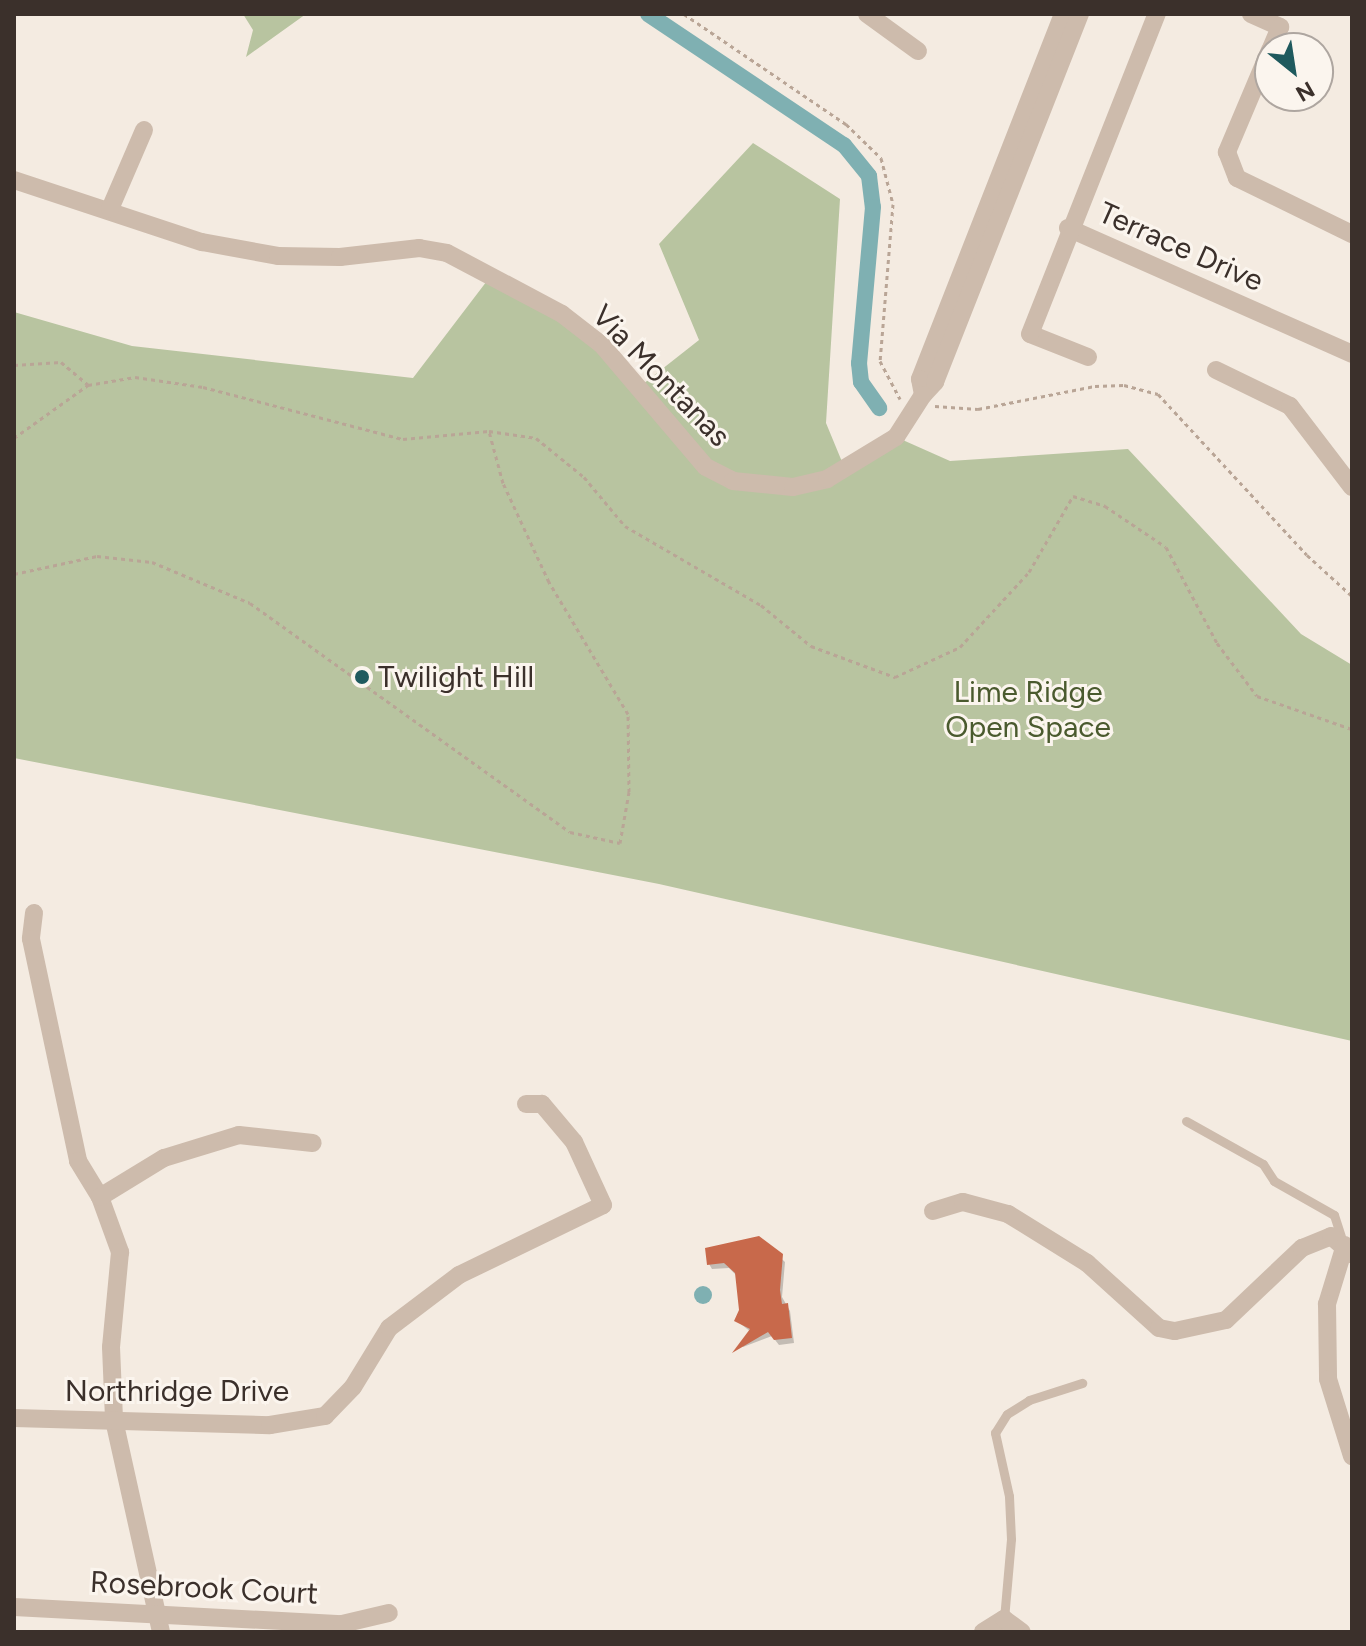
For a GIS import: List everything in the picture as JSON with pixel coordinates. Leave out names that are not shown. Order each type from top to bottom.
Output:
[{"type":"street","points":[[867,14],[918,51]]},
{"type":"street","name":"Via Montanas","points":[[918,404],[920,379],[1063,14]]},
{"type":"street","name":"Via Montanas","points":[[14,180],[110,209],[202,242],[278,256],[340,257],[419,248],[447,253],[562,314],[602,345],[706,467],[733,481],[793,487],[827,479],[896,437],[935,382],[1080,14]]},
{"type":"street","name":"Terrace Drive","points":[[1157,14],[1068,228],[1352,354]]},
{"type":"street","points":[[1251,14],[1280,27],[1278,32]]},
{"type":"street","points":[[1254,87],[1227,152],[1237,178],[1352,234]]},
{"type":"street","points":[[110,209],[144,130]]},
{"type":"street","points":[[1068,228],[1030,334],[1088,357]]},
{"type":"street","points":[[1216,370],[1290,406],[1352,487]]},
{"type":"street","points":[[34,913],[31,939],[78,1161],[100,1197],[120,1252],[111,1347],[114,1420],[161,1632]]},
{"type":"street","name":"Northridge Drive","points":[[14,1418],[270,1425],[325,1416],[353,1387],[389,1328],[459,1275],[603,1205],[574,1142],[542,1104],[526,1104]]},
{"type":"street","points":[[100,1197],[164,1158],[239,1135],[313,1143]]},
{"type":"street","points":[[933,1211],[963,1202],[1008,1214],[1087,1263],[1159,1328],[1175,1331],[1226,1320],[1302,1248],[1331,1236],[1348,1250],[1327,1304],[1328,1379],[1352,1456]]},
{"type":"street","name":"Rosebrook Court","points":[[14,1607],[156,1611],[342,1624],[389,1613]]},
{"type":"street","points":[[983,1632],[1004,1619],[1022,1632]]},
{"type":"lane","points":[[1186,1121],[1263,1164],[1274,1181],[1334,1215],[1348,1250]]},
{"type":"lane","points":[[1004,1619],[1011,1539],[1009,1496],[995,1433],[1007,1414],[1029,1400],[1082,1383]]},
{"type":"path","points":[[684,14],[846,124],[881,158],[893,204],[880,361],[897,396],[918,404],[978,409],[1124,385],[1158,394],[1307,555],[1352,596]]},
{"type":"path","points":[[14,365],[61,362],[88,385]]},
{"type":"path","points":[[14,438],[88,385],[135,377],[203,387],[403,439],[489,431],[536,438],[584,477],[625,526],[761,605],[811,646],[895,677],[960,647],[1029,572],[1073,496],[1105,506],[1166,547],[1217,643],[1257,696],[1352,729]]},
{"type":"path","points":[[14,574],[97,556],[152,562],[250,603],[570,832],[620,843],[629,792],[628,714],[549,582],[503,483],[489,431]]},
{"type":"green space","points":[[243,14],[306,14],[246,57],[253,30]]},
{"type":"green space","name":"Lime Ridge Open Space","points":[[753,143],[840,199],[826,423],[845,469],[896,437],[950,461],[1128,449],[1301,634],[1352,665],[1352,1041],[659,884],[14,758],[14,312],[132,346],[413,378],[493,273],[562,314],[638,388],[699,340],[659,244]]},
{"type":"water","points":[[703,1286],[712,1295],[703,1304],[694,1295]]},
{"type":"building","points":[[759,1236],[783,1254],[780,1290],[782,1304],[788,1303],[792,1338],[774,1340],[768,1332],[732,1353],[750,1329],[734,1321],[739,1310],[735,1273],[724,1263],[707,1265],[705,1248]]},
{"type":"waterway","points":[[648,14],[844,145],[869,176],[873,207],[859,363],[861,382],[879,408]]},
{"type":"place","name":"Twilight Hill","points":[[362,677]]}]
